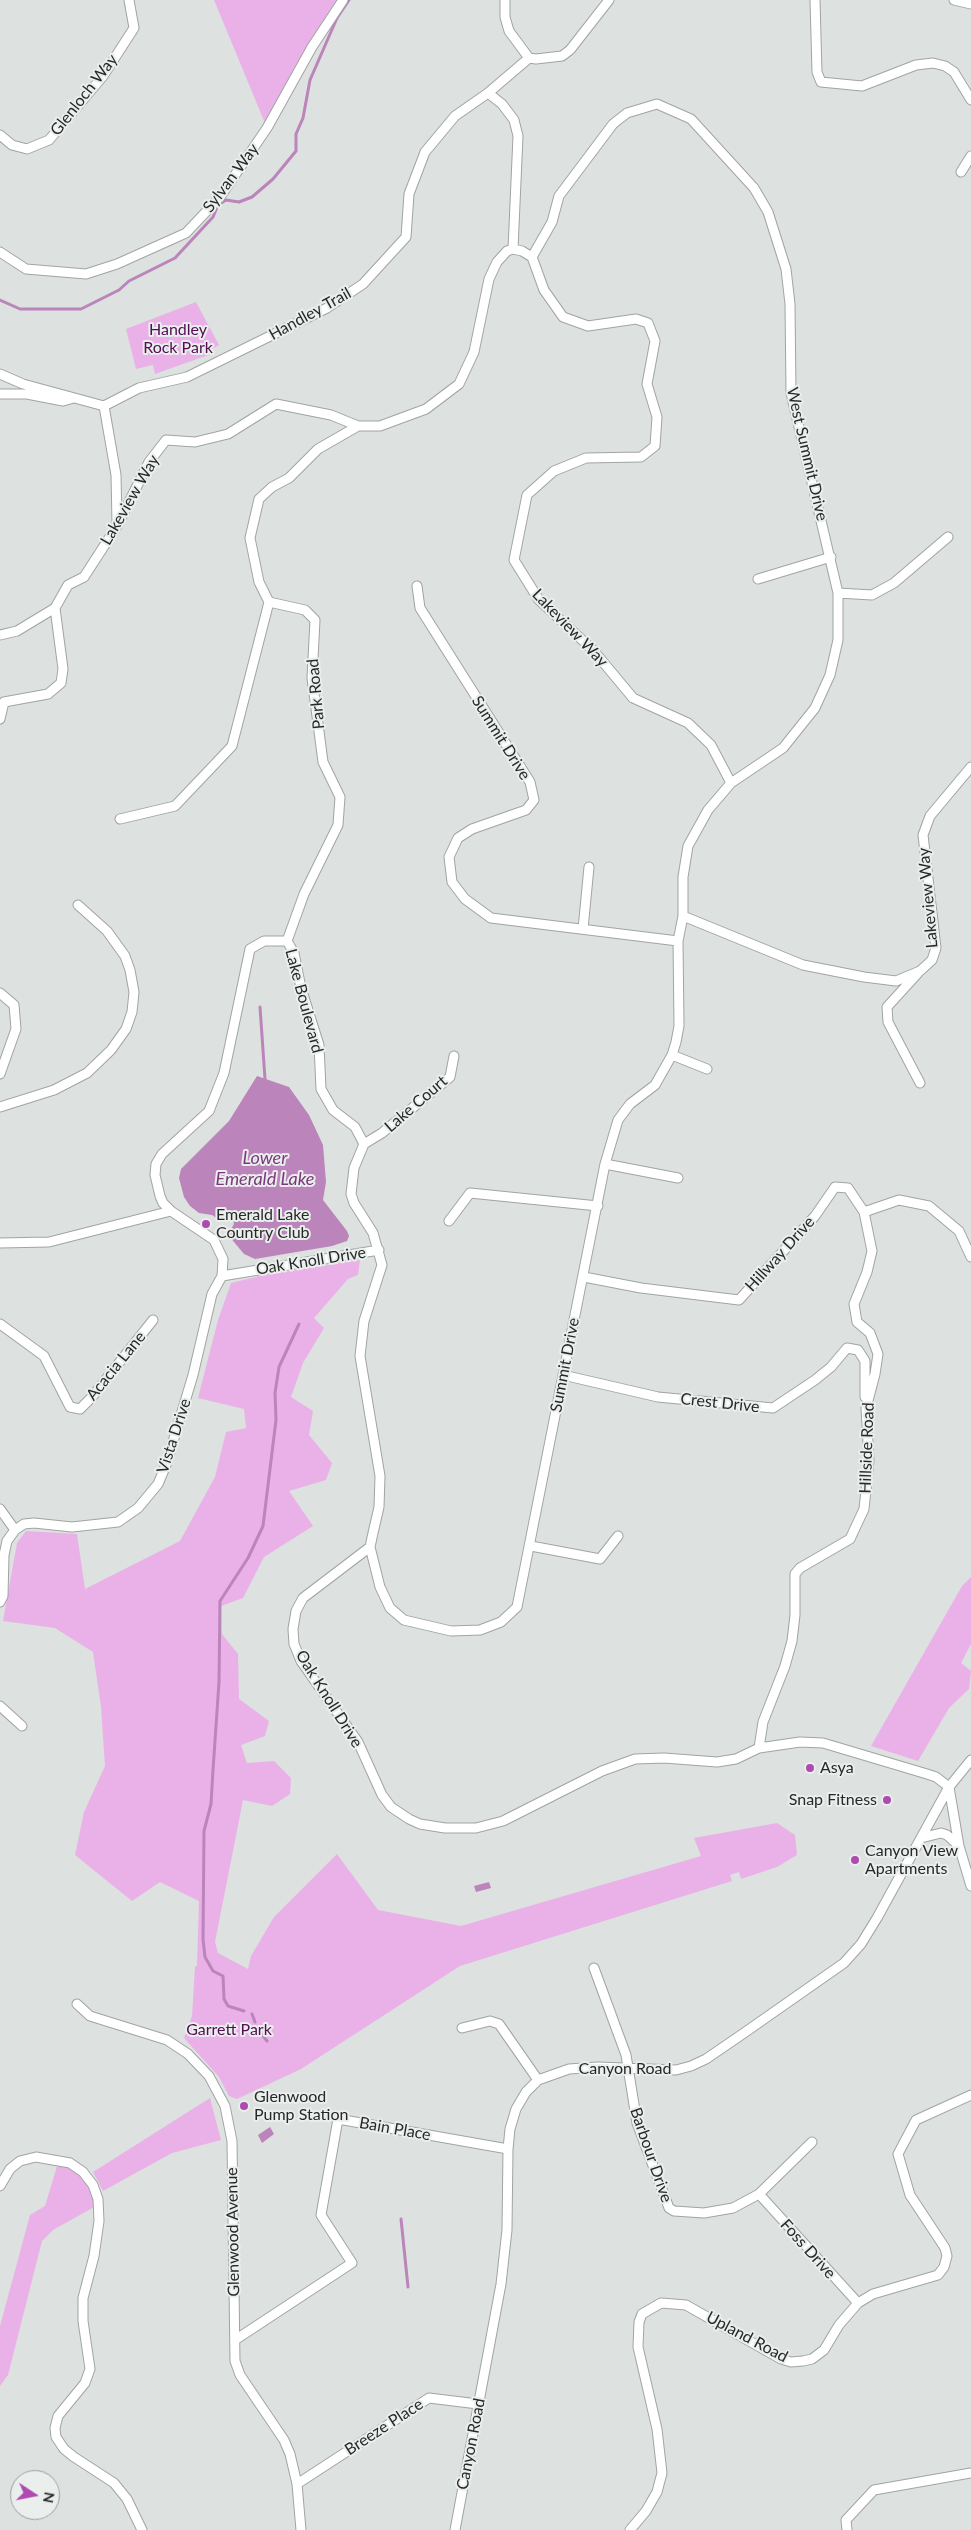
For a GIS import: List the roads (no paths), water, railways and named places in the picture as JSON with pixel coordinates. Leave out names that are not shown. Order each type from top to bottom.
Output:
[{"type":"street","name":"Glenloch Way","points":[[0,135],[12,145],[27,149],[49,140],[103,76],[134,28],[128,0]]},
{"type":"street","name":"Sylvan Way","points":[[0,252],[26,269],[86,274],[117,264],[186,233],[220,197],[267,128],[312,47],[343,0]]},
{"type":"street","points":[[505,0],[505,17],[509,31],[529,58],[562,56],[570,50],[609,0]]},
{"type":"street","points":[[815,0],[816,72],[821,82],[862,86],[916,65],[933,64],[945,66],[954,72],[971,100]]},
{"type":"street","points":[[954,0],[971,4]]},
{"type":"street","name":"Handley Trail","points":[[104,406],[139,388],[187,377],[327,308],[363,284],[406,237],[408,194],[425,152],[455,116],[488,93],[529,58]]},
{"type":"street","points":[[488,93],[502,104],[514,120],[518,136],[513,249],[522,250],[532,257]]},
{"type":"street","name":"West Summit Drive","points":[[532,257],[552,222],[559,196],[613,124],[627,113],[657,104],[691,119],[754,188],[768,212],[784,260],[790,304],[791,393],[838,593],[838,640],[830,675],[815,708],[783,748],[730,783],[708,810],[688,846],[683,878],[683,916]]},
{"type":"street","points":[[961,172],[971,156]]},
{"type":"street","name":"Lakeview Way","points":[[55,608],[68,586],[84,578],[117,526],[149,462],[166,440],[196,442],[228,434],[276,404],[331,415],[358,426],[380,426],[426,409],[459,384],[474,352],[489,279],[496,262],[507,251],[513,249]]},
{"type":"street","name":"Lakeview Way","points":[[532,257],[544,290],[563,317],[588,326],[636,319],[648,323],[655,341],[646,384],[657,417],[655,446],[641,457],[586,458],[554,470],[527,495],[514,560],[539,600],[593,650],[633,698],[688,723],[711,745],[730,783]]},
{"type":"street","points":[[0,374],[24,384],[104,406],[116,475],[117,526]]},
{"type":"street","points":[[0,394],[27,394],[63,401],[76,397]]},
{"type":"street","points":[[120,819],[174,806],[232,746],[270,602],[259,582],[250,538],[259,499],[272,487],[290,478],[318,449],[358,426]]},
{"type":"street","points":[[838,593],[872,595],[894,583],[948,537]]},
{"type":"street","points":[[758,579],[831,557]]},
{"type":"street","name":"Summit Drive","points":[[417,586],[416,598],[420,608],[530,782],[534,800],[526,810],[472,829],[458,838],[449,858],[452,882],[465,899],[491,918],[678,941]]},
{"type":"street","name":"Park Road","points":[[270,602],[305,610],[315,620],[312,678],[322,762],[340,798],[338,825],[304,894],[287,941]]},
{"type":"street","points":[[0,635],[17,631],[55,608],[62,662],[61,683],[48,694],[4,702],[0,720]]},
{"type":"street","name":"Lakeview Way","points":[[683,916],[803,965],[896,981],[920,971],[932,960],[936,948],[923,836],[930,816],[971,767]]},
{"type":"street","points":[[583,929],[589,867]]},
{"type":"street","points":[[0,1107],[54,1090],[87,1073],[111,1050],[126,1029],[132,1012],[134,992],[125,956],[107,931],[78,905]]},
{"type":"street","name":"Summit Drive","points":[[370,1547],[380,1587],[390,1608],[404,1620],[450,1631],[480,1630],[501,1622],[517,1607],[531,1546],[605,1164],[618,1120],[630,1104],[655,1085],[672,1055],[679,1026],[678,941],[683,916]]},
{"type":"street","name":"Lake Boulevard","points":[[172,1211],[160,1196],[155,1175],[156,1164],[162,1154],[209,1112],[224,1073],[250,948],[264,941],[287,941],[294,953],[301,988],[319,1045],[321,1089],[333,1110],[355,1127],[364,1144]]},
{"type":"street","points":[[920,971],[886,1007],[888,1022],[920,1083]]},
{"type":"street","points":[[0,993],[14,1005],[16,1029],[0,1074]]},
{"type":"street","points":[[672,1055],[707,1069]]},
{"type":"street","name":"Lake Court","points":[[364,1144],[382,1133],[450,1077],[454,1056]]},
{"type":"street","points":[[364,1144],[354,1168],[351,1194],[354,1203],[373,1233],[379,1250]]},
{"type":"street","points":[[605,1164],[678,1178]]},
{"type":"street","name":"Hillway Drive","points":[[584,1277],[641,1288],[739,1300],[815,1216],[835,1188],[848,1188],[864,1212]]},
{"type":"street","points":[[449,1221],[470,1193],[598,1206]]},
{"type":"street","points":[[864,1212],[899,1200],[929,1206],[959,1231],[971,1257]]},
{"type":"street","points":[[0,1243],[49,1242],[172,1211],[214,1240],[223,1259],[222,1276]]},
{"type":"street","name":"Hillside Road","points":[[758,1748],[763,1722],[785,1666],[792,1641],[796,1574],[800,1568],[850,1539],[864,1509],[869,1461],[866,1408],[878,1354],[870,1333],[857,1322],[854,1304],[867,1272],[872,1251],[864,1212]]},
{"type":"street","name":"Oak Knoll Drive","points":[[222,1276],[379,1250],[381,1269],[364,1321],[360,1356],[380,1476],[378,1508],[370,1547],[303,1598],[296,1612],[293,1629],[294,1644],[301,1662],[358,1742],[382,1795],[392,1807],[409,1819],[445,1828],[476,1828],[503,1821],[602,1771],[635,1759],[664,1758],[716,1762],[736,1759],[758,1748],[800,1742],[823,1743],[927,1774],[936,1777],[949,1787]]},
{"type":"street","name":"Vista Drive","points":[[15,1530],[24,1524],[34,1523],[72,1527],[118,1522],[138,1508],[149,1496],[166,1465],[193,1375],[212,1294],[222,1276]]},
{"type":"street","name":"Acacia Lane","points":[[0,1324],[44,1356],[70,1408],[80,1409],[92,1397],[153,1320]]},
{"type":"street","name":"Crest Drive","points":[[563,1375],[658,1397],[773,1408],[816,1380],[831,1367],[847,1348],[858,1350],[864,1361],[866,1408]]},
{"type":"street","points":[[0,1509],[15,1530],[7,1541],[4,1554],[3,1596],[0,1602]]},
{"type":"street","points":[[531,1546],[600,1559],[618,1536]]},
{"type":"street","points":[[0,1706],[22,1726]]},
{"type":"street","name":"Canyon Road","points":[[454,2530],[501,2284],[507,2230],[508,2149],[516,2110],[526,2092],[538,2080],[569,2069],[598,2067],[676,2070],[706,2059],[844,1963],[861,1944],[949,1787],[971,1760]]},
{"type":"street","points":[[949,1787],[959,1846],[971,1886]]},
{"type":"street","points":[[921,1838],[941,1832],[959,1846]]},
{"type":"street","name":"Barbour Drive","points":[[594,1968],[626,2055],[637,2123],[669,2208],[674,2211],[704,2213],[733,2208],[758,2194],[812,2142]]},
{"type":"street","name":"Glenwood Avenue","points":[[77,2004],[90,2016],[167,2040],[188,2054],[209,2076],[225,2106],[232,2141],[235,2361],[240,2376],[284,2440],[290,2454],[297,2484],[301,2530]]},
{"type":"street","points":[[462,2028],[490,2021],[499,2024],[538,2080]]},
{"type":"street","name":"Upland Road","points":[[630,2530],[646,2511],[657,2492],[662,2473],[657,2429],[638,2347],[638,2322],[642,2314],[661,2303],[686,2305],[781,2359],[791,2362],[812,2359],[824,2350],[839,2325],[858,2303],[873,2294],[933,2277],[944,2267],[947,2256],[945,2248],[910,2194],[898,2154],[916,2120],[971,2095]]},
{"type":"street","name":"Bain Place","points":[[234,2340],[352,2263],[321,2215],[338,2119],[508,2149]]},
{"type":"street","points":[[0,2186],[10,2169],[20,2161],[36,2157],[70,2163],[83,2172],[93,2185],[98,2199],[99,2221],[94,2256],[83,2298],[90,2369],[85,2382],[58,2416],[55,2428],[56,2437],[74,2457],[114,2483],[127,2499],[142,2530]]},
{"type":"street","name":"Foss Drive","points":[[758,2194],[858,2303]]},
{"type":"street","name":"Breeze Place","points":[[297,2484],[430,2398],[478,2404]]},
{"type":"street","points":[[847,2530],[846,2520],[874,2490],[971,2474]]},
{"type":"water","name":"Lower Emerald Lake","points":[[257,1076],[289,1087],[309,1115],[323,1145],[326,1182],[323,1200],[347,1231],[349,1236],[347,1241],[332,1246],[255,1259],[244,1254],[229,1236],[234,1224],[232,1217],[228,1216],[221,1221],[212,1215],[199,1213],[190,1206],[184,1197],[179,1178],[181,1169],[229,1121]]},
{"type":"water","points":[[489,1882],[491,1888],[476,1892],[474,1886]]},
{"type":"water","points":[[270,2127],[274,2134],[262,2143],[258,2135]]},
{"type":"waterway","points":[[0,300],[20,309],[81,309],[119,290],[129,281],[175,258],[213,217],[218,205],[226,200],[239,202],[252,197],[273,179],[296,151],[296,134],[303,118],[310,80],[337,18],[349,0]]},
{"type":"waterway","points":[[260,1007],[265,1079]]},
{"type":"waterway","points":[[244,2011],[228,2006],[224,1999],[223,1976],[213,1971],[205,1957],[203,1939],[204,1831],[211,1804],[219,1682],[220,1601],[248,1558],[263,1526],[276,1420],[275,1393],[279,1367],[299,1324]]},
{"type":"waterway","points":[[252,2014],[255,2022]]},
{"type":"waterway","points":[[257,2028],[267,2041]]},
{"type":"waterway","points":[[401,2219],[408,2287]]},
{"type":"place","name":"Emerald Lake Country Club","points":[[206,1224]]},
{"type":"place","name":"Asya","points":[[810,1768]]},
{"type":"place","name":"Snap Fitness","points":[[887,1800]]},
{"type":"place","name":"Canyon View Apartments","points":[[855,1860]]},
{"type":"place","name":"Glenwood Pump Station","points":[[244,2106]]},
{"type":"park label","name":"Handley Rock Park","points":[[178,339]]},
{"type":"park label","name":"Garrett Park","points":[[229,2030]]}]
